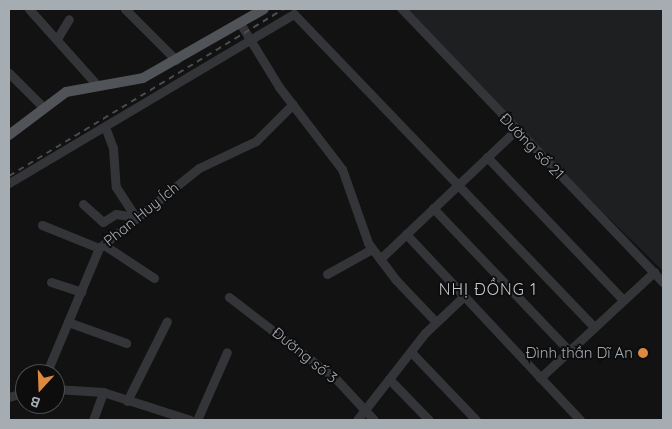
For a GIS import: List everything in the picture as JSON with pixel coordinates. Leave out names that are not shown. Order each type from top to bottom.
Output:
[{"type":"main road","points":[[9,134],[43,106],[66,92],[96,84],[133,81],[176,60],[264,9]]},
{"type":"street","points":[[29,9],[58,39],[96,84]]},
{"type":"street","points":[[125,9],[176,60]]},
{"type":"street","name":"Đường số 21","points":[[402,9],[663,282]]},
{"type":"street","points":[[9,183],[294,14],[593,326]]},
{"type":"street","points":[[58,39],[68,19]]},
{"type":"street","points":[[240,23],[294,104],[342,169],[363,232],[372,249],[436,322]]},
{"type":"street","points":[[9,73],[43,106]]},
{"type":"street","name":"Phan Huy Ích","points":[[50,364],[102,247],[199,168],[256,141],[294,104]]},
{"type":"street","points":[[104,127],[113,148],[116,187],[136,218]]},
{"type":"street","points":[[380,259],[516,130]]},
{"type":"street","points":[[487,157],[623,300]]},
{"type":"street","points":[[83,204],[103,222],[116,214],[136,218]]},
{"type":"street","points":[[433,208],[568,350]]},
{"type":"street","points":[[42,225],[102,247],[154,278]]},
{"type":"street","points":[[406,234],[580,420]]},
{"type":"street","points":[[327,274],[372,249]]},
{"type":"street","points":[[540,378],[593,326],[654,272]]},
{"type":"street","points":[[50,282],[81,292]]},
{"type":"street","name":"Đường số 3","points":[[229,297],[337,380],[374,420]]},
{"type":"street","points":[[357,420],[436,322],[463,297]]},
{"type":"street","points":[[127,401],[168,321]]},
{"type":"street","points":[[68,322],[126,343]]},
{"type":"street","points":[[197,420],[227,352]]},
{"type":"street","points":[[411,352],[476,420]]},
{"type":"street","points":[[389,380],[429,420]]},
{"type":"street","points":[[65,390],[103,392],[190,420]]},
{"type":"street","points":[[93,420],[103,392]]},
{"type":"shaded area","points":[[395,9],[663,9],[663,271]]},
{"type":"railway","points":[[9,176],[284,9]]},
{"type":"place","name":"Đình thần Dĩ An","points":[[643,353]]},
{"type":"district","name":"NHỊ ĐỒNG 1","points":[[488,289]]}]
